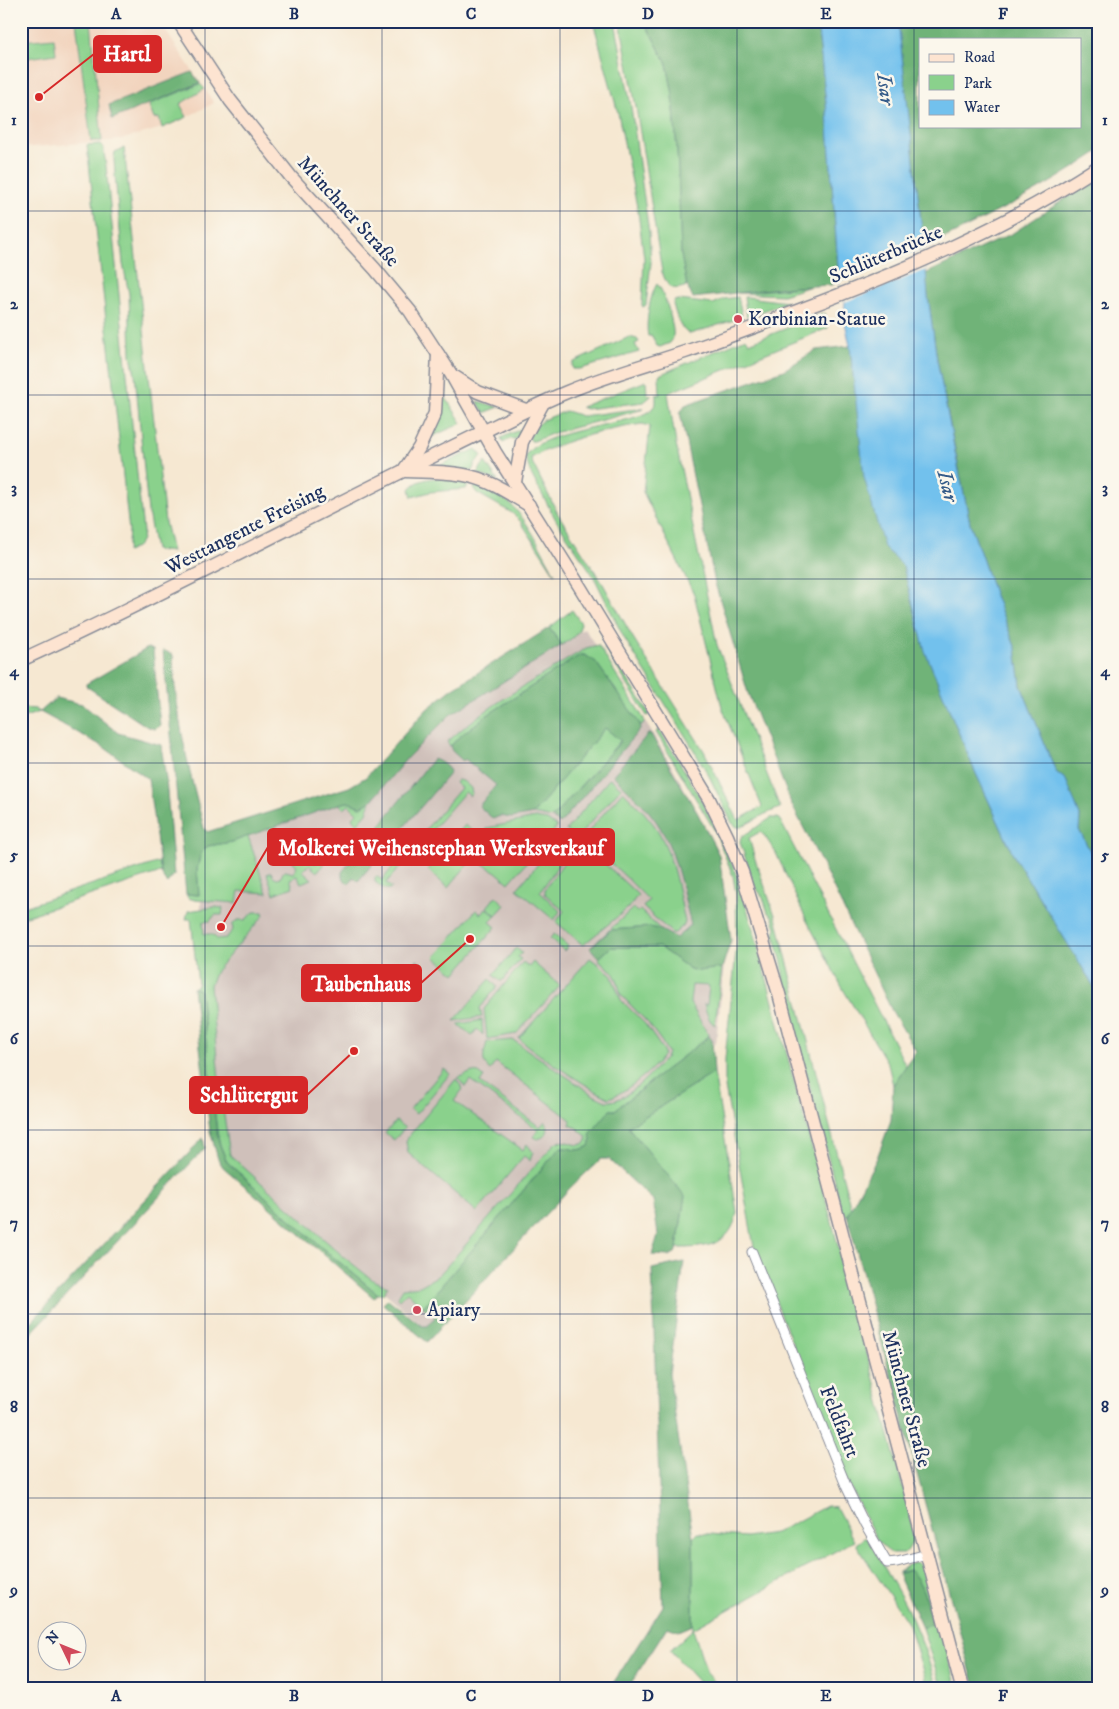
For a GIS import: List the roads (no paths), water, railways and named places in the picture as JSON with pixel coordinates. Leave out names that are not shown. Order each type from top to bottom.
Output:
[{"type":"main road","name":"Münchner Straße","points":[[178,21],[230,100],[264,144],[291,177],[375,269],[410,312],[451,374],[495,452],[530,505],[697,778],[727,836],[742,872],[762,934],[962,1688]]},
{"type":"main road","name":"Schlüterbrücke","points":[[543,403],[587,384],[685,352],[856,289],[968,240],[1020,213],[1098,167]]},
{"type":"main road","points":[[404,470],[419,448],[435,413],[438,354]]},
{"type":"main road","points":[[451,374],[478,392],[526,410]]},
{"type":"main road","points":[[515,482],[522,442],[543,403]]},
{"type":"main road","name":"Westtangente Freising","points":[[21,660],[138,605],[404,470],[543,403]]},
{"type":"main road","points":[[404,470],[474,477],[530,505]]},
{"type":"street","name":"Feldfahrt","points":[[752,1252],[847,1488],[875,1544],[887,1563],[927,1554]]},
{"type":"water","name":"Isar","points":[[817,21],[898,21],[928,296],[937,360],[955,452],[970,523],[1016,649],[1021,686],[1056,772],[1066,780],[1080,816],[1079,830],[1098,866],[1098,993],[1015,858],[973,767],[925,651],[903,566],[884,547],[864,477],[850,346],[844,317],[845,302],[839,281],[827,112]]},
{"type":"place","name":"Hartl","points":[[39,97]]},
{"type":"place","name":"Korbinian-Statue","points":[[738,319]]},
{"type":"place","name":"Molkerei Weihenstephan Werksverkauf","points":[[221,927]]},
{"type":"place","name":"Taubenhaus","points":[[470,939]]},
{"type":"place","name":"Schlütergut","points":[[354,1051]]},
{"type":"place","name":"Apiary","points":[[417,1310]]}]
